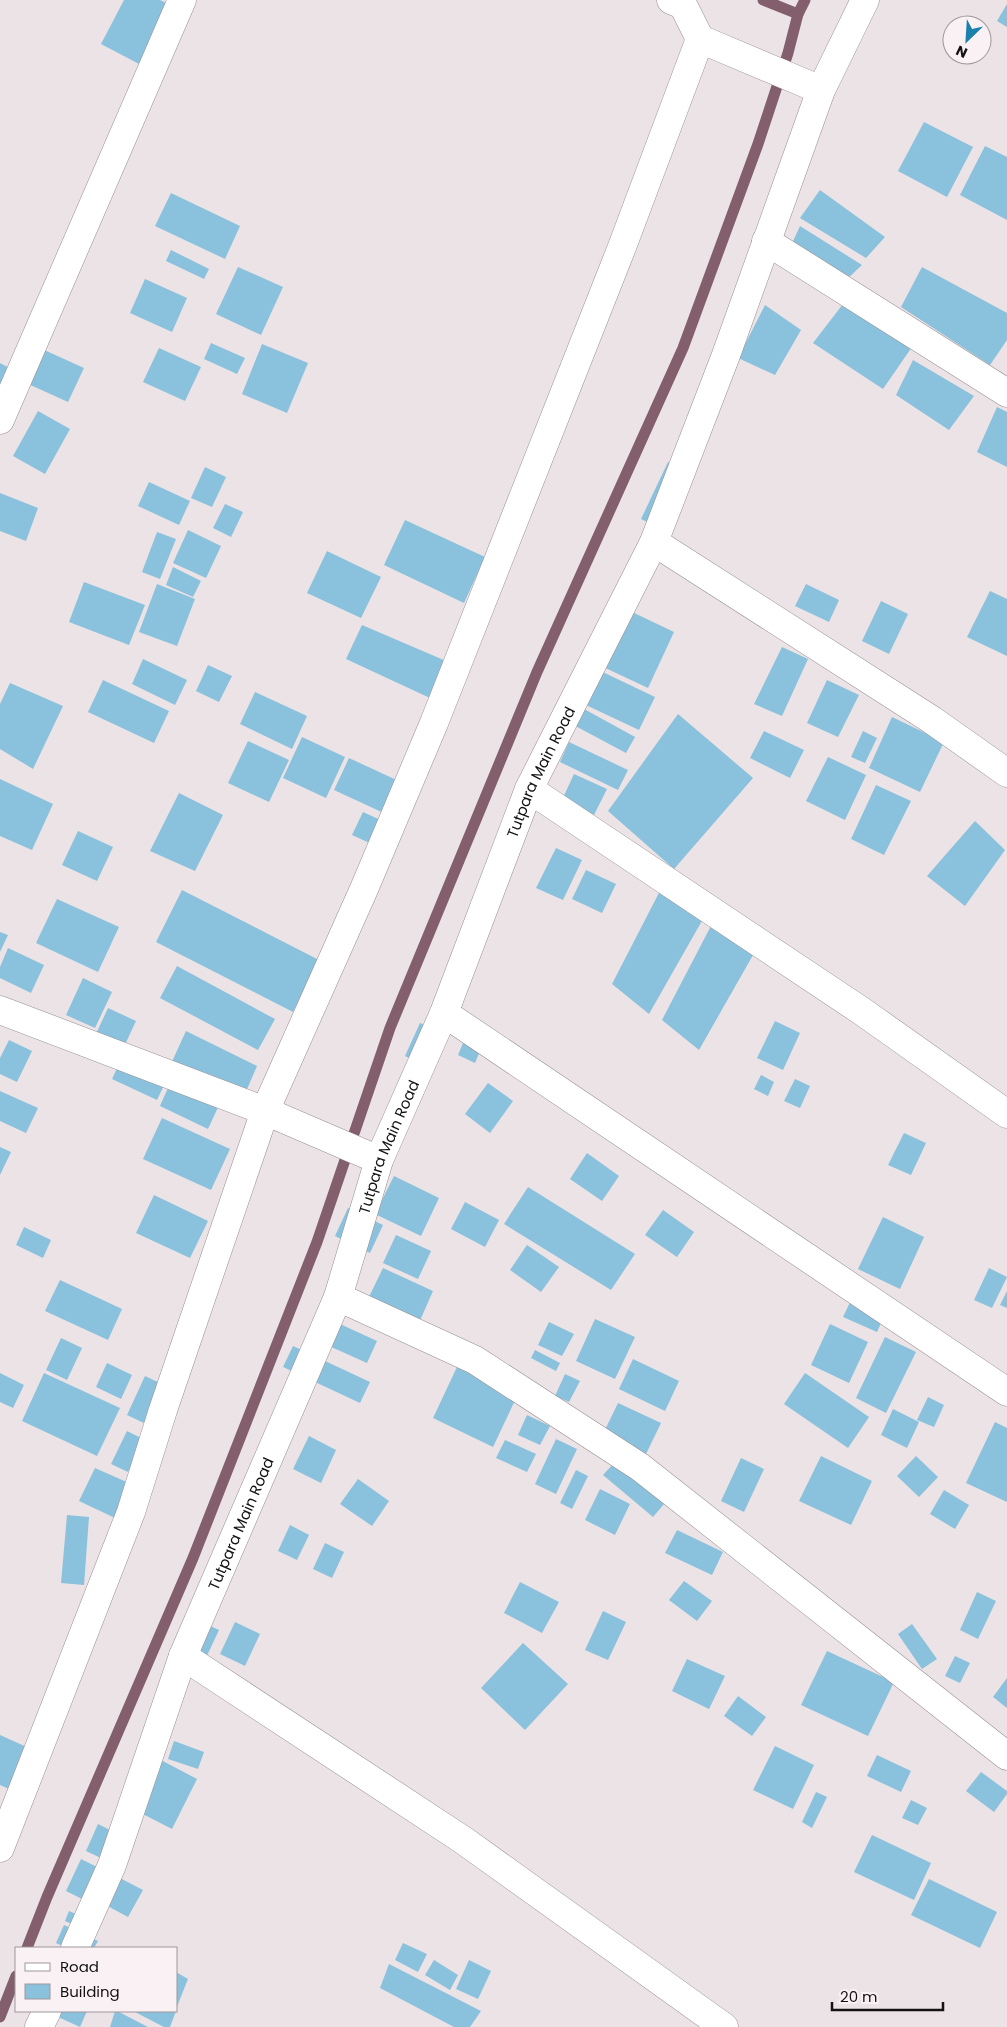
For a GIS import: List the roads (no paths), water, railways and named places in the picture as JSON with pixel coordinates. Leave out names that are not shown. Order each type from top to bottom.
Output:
[{"type":"street","points":[[0,420],[182,0]]},
{"type":"street","points":[[671,0],[683,5],[696,31],[821,90]]},
{"type":"street","points":[[0,1848],[131,1512],[163,1410],[265,1111],[360,898],[434,723],[622,247],[706,0]]},
{"type":"street","name":"Tutpara Main Road","points":[[75,1947],[112,1865],[183,1656],[338,1297],[379,1160],[444,1013],[529,789],[654,542],[726,355],[821,90],[865,0]]},
{"type":"street","points":[[766,241],[1007,392]]},
{"type":"street","points":[[654,542],[932,720],[1007,773]]},
{"type":"street","points":[[529,789],[863,1012],[1007,1114]]},
{"type":"street","points":[[0,1010],[265,1111],[379,1160]]},
{"type":"street","points":[[444,1013],[1007,1392]]},
{"type":"street","points":[[338,1297],[475,1360],[640,1467],[1007,1756]]},
{"type":"street","points":[[183,1656],[463,1840],[724,2027]]},
{"type":"street","points":[[39,2027],[46,2012]]},
{"type":"waterway","points":[[763,0],[798,14]]},
{"type":"waterway","points":[[27,1947],[47,1897],[193,1558],[317,1242],[390,1028],[537,672],[683,348],[758,144],[788,53],[798,14],[805,0]]},
{"type":"waterway","points":[[0,2017],[15,1979]]}]
